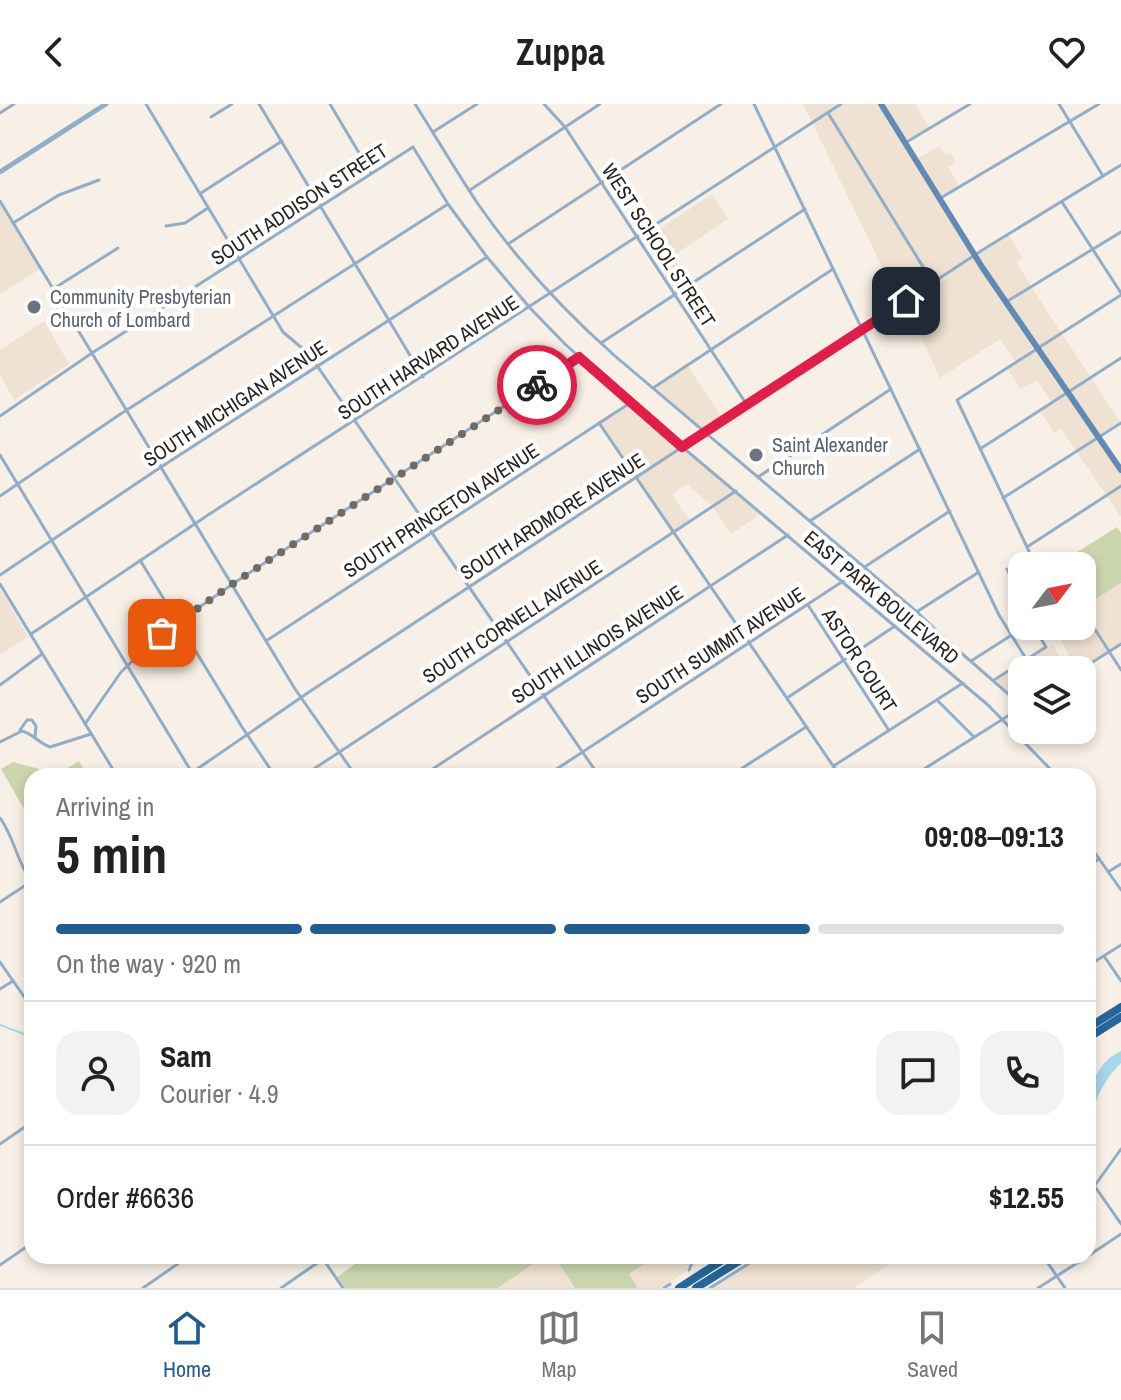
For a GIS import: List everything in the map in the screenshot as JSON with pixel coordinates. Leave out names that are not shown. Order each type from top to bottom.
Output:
[{"type":"highway","points":[[1096,1023],[1121,1007]]},
{"type":"highway","points":[[1096,1033],[1121,1017]]},
{"type":"highway","points":[[675,1286],[715,1264]]},
{"type":"highway","points":[[696,1288],[734,1264]]},
{"type":"main road","points":[[881,104],[975,255],[1121,470]]},
{"type":"street","points":[[0,113],[14,104]]},
{"type":"street","points":[[0,172],[106,104]]},
{"type":"street","points":[[146,104],[286,335],[302,346],[317,366],[594,768]]},
{"type":"street","points":[[211,117],[232,104]]},
{"type":"street","points":[[259,104],[423,377]]},
{"type":"street","points":[[330,104],[372,174]]},
{"type":"street","points":[[415,104],[469,190],[508,244],[551,294],[601,343],[865,567],[1008,694]]},
{"type":"street","points":[[433,132],[477,104]]},
{"type":"street","name":"WEST SCHOOL STREET","points":[[544,104],[565,127],[747,405]]},
{"type":"street","points":[[469,190],[600,104]]},
{"type":"street","points":[[508,244],[721,104]]},
{"type":"street","points":[[754,104],[1008,630]]},
{"type":"street","name":"SOUTH HARVARD AVENUE","points":[[31,634],[195,523],[841,104]]},
{"type":"street","points":[[905,143],[970,104]]},
{"type":"street","points":[[1059,104],[1103,176]]},
{"type":"street","points":[[939,199],[1099,104]]},
{"type":"street","points":[[828,113],[933,283]]},
{"type":"street","points":[[199,194],[282,141]]},
{"type":"street","name":"SOUTH ADDISON STREET","points":[[0,416],[92,353],[413,147]]},
{"type":"street","name":"EAST PARK BOULEVARD","points":[[413,147],[448,204],[487,257],[530,308],[579,357],[963,683],[1049,768]]},
{"type":"street","name":"SOUTH ARDMORE AVENUE","points":[[200,768],[302,697],[636,477],[975,255],[1121,165]]},
{"type":"street","points":[[13,223],[59,195],[99,180]]},
{"type":"street","points":[[0,201],[266,641],[351,768]]},
{"type":"street","points":[[1029,552],[957,400],[1121,294],[1062,202]]},
{"type":"street","points":[[0,496],[127,410],[448,204]]},
{"type":"street","points":[[166,226],[185,223],[208,208]]},
{"type":"street","points":[[601,343],[805,209]]},
{"type":"street","points":[[1006,302],[1121,232]]},
{"type":"street","points":[[53,289],[118,248]]},
{"type":"street","name":"SOUTH MICHIGAN AVENUE","points":[[0,575],[161,467],[487,257]]},
{"type":"street","points":[[653,388],[833,269]]},
{"type":"street","points":[[85,724],[127,666],[153,640],[579,357]]},
{"type":"street","points":[[980,450],[1121,358]]},
{"type":"street","points":[[758,477],[891,389]]},
{"type":"street","name":"SOUTH PRINCETON AVENUE","points":[[266,641],[630,403]]},
{"type":"street","points":[[599,423],[833,766],[963,683]]},
{"type":"street","points":[[1003,498],[1121,423]]},
{"type":"street","points":[[810,521],[920,449]]},
{"type":"street","points":[[0,455],[188,768]]},
{"type":"street","points":[[1026,547],[1121,486]]},
{"type":"street","name":"SOUTH CORNELL AVENUE","points":[[315,768],[736,491]]},
{"type":"street","name":"SOUTH SUMMIT AVENUE","points":[[558,768],[950,511]]},
{"type":"street","name":"SOUTH ILLINOIS AVENUE","points":[[434,768],[788,535]]},
{"type":"street","points":[[140,560],[270,768]]},
{"type":"street","points":[[917,612],[979,572]]},
{"type":"street","points":[[0,584],[112,768]]},
{"type":"street","name":"ASTOR COURT","points":[[808,605],[889,731]]},
{"type":"street","points":[[787,698],[895,626]]},
{"type":"street","points":[[1096,631],[1121,670]]},
{"type":"street","points":[[971,661],[1008,637]]},
{"type":"street","points":[[1032,656],[1046,647],[1042,640]]},
{"type":"street","points":[[1096,660],[1121,644]]},
{"type":"street","points":[[0,685],[42,654]]},
{"type":"street","points":[[994,680],[1008,671]]},
{"type":"street","points":[[937,700],[974,738]]},
{"type":"street","points":[[926,768],[1008,716]]},
{"type":"street","points":[[0,742],[19,732],[30,719],[36,726],[35,737]]},
{"type":"street","points":[[742,768],[806,727]]},
{"type":"street","points":[[19,732],[35,737],[50,747],[91,734]]},
{"type":"street","points":[[0,818],[24,872]]},
{"type":"street","points":[[1096,855],[1121,890]]},
{"type":"street","points":[[1108,872],[1121,864]]},
{"type":"street","points":[[0,902],[24,886]]},
{"type":"street","points":[[1096,961],[1121,945]]},
{"type":"street","points":[[1104,956],[1121,981]]},
{"type":"street","points":[[0,962],[24,997]]},
{"type":"street","points":[[0,989],[13,981]]},
{"type":"street","points":[[0,1144],[24,1128]]},
{"type":"street","points":[[1096,1186],[1121,1149]]},
{"type":"street","points":[[1096,1188],[1121,1224]]},
{"type":"street","points":[[1096,1251],[1121,1234]]},
{"type":"street","points":[[0,1265],[24,1248]]},
{"type":"street","points":[[143,1288],[178,1264]]},
{"type":"street","points":[[281,1288],[314,1264]]},
{"type":"street","points":[[326,1264],[343,1288]]},
{"type":"street","points":[[689,1270],[692,1264]]},
{"type":"street","points":[[710,1288],[748,1264]]},
{"type":"street","points":[[1048,1264],[1065,1288]]},
{"type":"street","points":[[1038,1288],[1075,1264]]},
{"type":"street","points":[[664,1288],[675,1286]]},
{"type":"shaded area","points":[[803,104],[879,104],[1035,347],[1015,361],[1000,339],[940,378],[905,304],[899,302]]},
{"type":"shaded area","points":[[882,104],[915,104],[929,127],[905,141]]},
{"type":"shaded area","points":[[940,146],[945,155],[950,152],[956,162],[948,167],[959,185],[940,197],[917,159]]},
{"type":"shaded area","points":[[712,194],[728,219],[673,256],[690,284],[675,294],[643,240]]},
{"type":"shaded area","points":[[0,204],[40,269],[0,294]]},
{"type":"shaded area","points":[[1009,236],[1023,258],[1017,263],[1031,286],[1007,301],[976,256]]},
{"type":"shaded area","points":[[1032,288],[1120,422],[1099,435],[1008,303]]},
{"type":"shaded area","points":[[44,321],[69,364],[14,400],[0,375],[0,350]]},
{"type":"shaded area","points":[[1037,349],[1121,472],[1121,517],[1061,429],[1054,433],[1040,411],[1052,403],[1037,380],[1021,389],[1007,369]]},
{"type":"shaded area","points":[[688,366],[723,419],[705,431],[654,388]]},
{"type":"shaded area","points":[[629,402],[761,514],[731,534],[713,507],[687,484],[672,495],[691,522],[673,534],[597,422]]},
{"type":"shaded area","points":[[1121,583],[1121,643],[1110,650],[1096,628],[1096,599]]},
{"type":"shaded area","points":[[0,589],[28,636],[0,655]]},
{"type":"shaded area","points":[[1096,633],[1107,651],[1096,658],[1069,656],[1061,640],[1096,640]]},
{"type":"shaded area","points":[[1053,644],[1059,656],[1034,656]]},
{"type":"shaded area","points":[[1008,673],[1008,693],[995,681]]},
{"type":"shaded area","points":[[533,1264],[559,1264],[575,1288],[498,1288]]},
{"type":"shaded area","points":[[645,1264],[690,1265],[688,1270],[661,1288],[638,1288],[629,1275]]},
{"type":"shaded area","points":[[751,1264],[889,1264],[854,1288],[713,1288]]},
{"type":"green space","points":[[1117,527],[1121,533],[1121,583],[1096,599],[1096,552],[1077,552]]},
{"type":"green space","points":[[79,761],[83,768],[68,768]]},
{"type":"green space","points":[[13,762],[36,768],[24,768],[24,809],[1,769]]},
{"type":"green space","points":[[355,1264],[533,1264],[498,1288],[345,1288],[337,1277]]},
{"type":"green space","points":[[559,1264],[645,1264],[629,1274],[638,1288],[575,1288]]},
{"type":"water","points":[[1121,1051],[1121,1063],[1096,1103],[1096,1075],[1110,1057]]},
{"type":"waterway","points":[[0,1025],[24,1034]]},
{"type":"way so far","points":[[162,633],[537,385]]},
{"type":"place","name":"Community Presbyterian Church of Lombard","points":[[34,307]]},
{"type":"place","name":"Saint Alexander Church","points":[[756,455]]},
{"type":"route","points":[[537,385],[579,357],[682,447],[906,301]]}]
